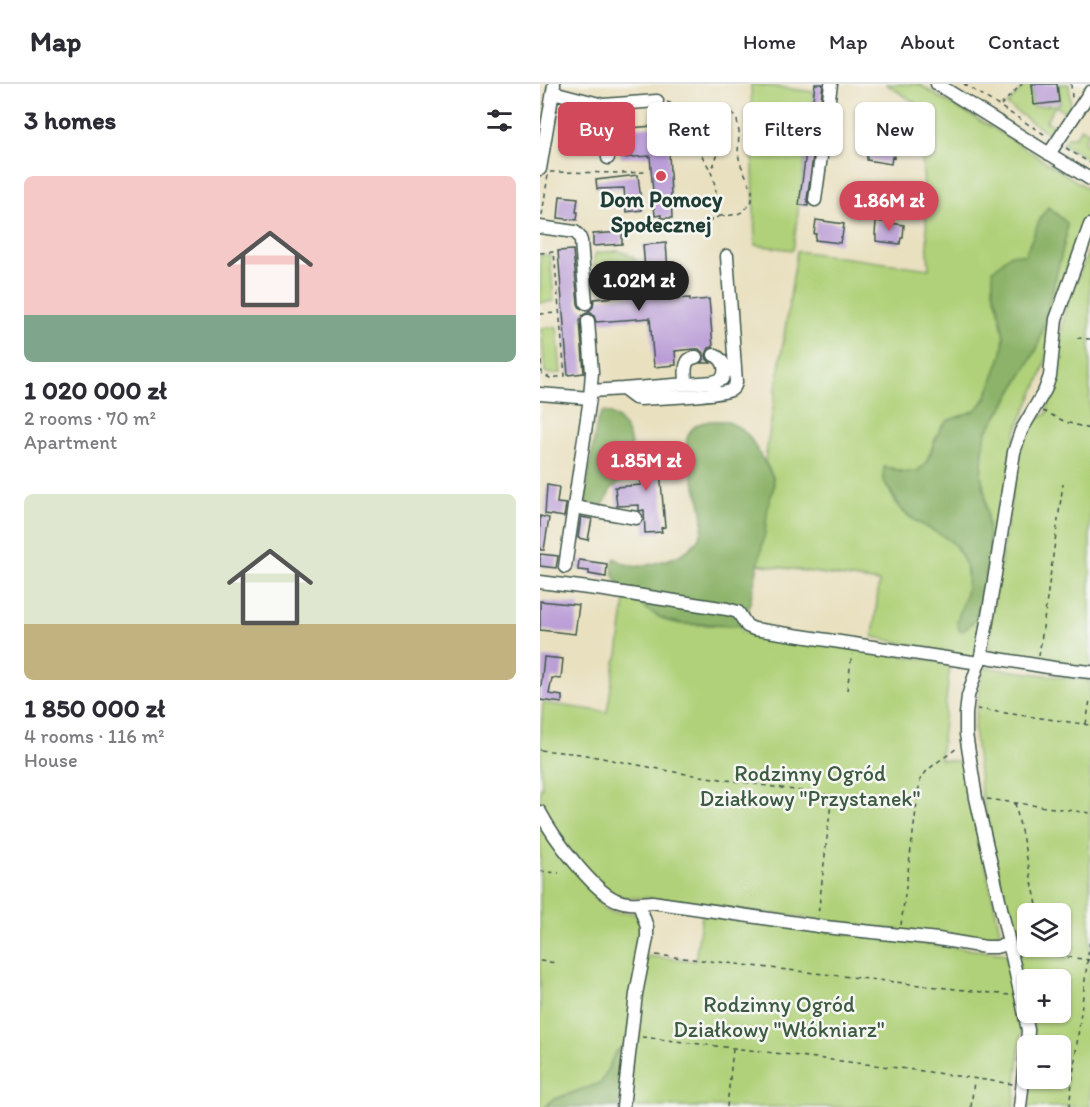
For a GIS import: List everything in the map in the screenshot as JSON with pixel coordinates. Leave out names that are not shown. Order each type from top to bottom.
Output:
[{"type":"street","points":[[815,200],[831,84]]},
{"type":"street","points":[[937,84],[1090,179]]},
{"type":"street","points":[[544,170],[554,88],[594,102]]},
{"type":"street","points":[[1049,154],[1089,97]]},
{"type":"street","points":[[635,102],[657,100]]},
{"type":"street","points":[[1017,977],[976,798],[967,740],[968,696],[980,659],[1014,452],[1021,432],[1045,390],[1050,375],[1054,330],[1059,307],[1090,225]]},
{"type":"street","points":[[540,227],[575,232],[579,236],[586,303]]},
{"type":"street","points":[[540,394],[590,394],[687,384],[731,391],[736,382],[738,336],[727,256]]},
{"type":"street","points":[[565,567],[590,394],[592,372],[588,321]]},
{"type":"street","points":[[622,389],[640,399],[714,388],[725,372],[723,362],[719,357],[714,356]]},
{"type":"street","points":[[687,384],[686,362],[696,357]]},
{"type":"street","points":[[574,507],[636,518]]},
{"type":"street","points":[[540,582],[727,609],[738,612],[747,626],[754,629],[853,644],[1090,672]]},
{"type":"street","points":[[540,812],[550,829],[587,876],[599,888],[617,900],[632,904],[652,902],[985,947],[1009,947]]},
{"type":"street","points":[[623,1107],[631,1035],[647,938],[647,927],[639,904]]},
{"type":"street","points":[[1020,1107],[1022,1089]]},
{"type":"path","points":[[964,84],[1090,163]]},
{"type":"path","points":[[1000,106],[1022,84]]},
{"type":"path","points":[[1071,84],[1072,96]]},
{"type":"path","points":[[657,100],[669,102]]},
{"type":"path","points":[[664,225],[689,228],[702,225],[720,216],[736,216],[745,211],[752,201],[752,189],[738,153],[737,120],[731,112]]},
{"type":"path","points":[[702,156],[711,171],[720,216]]},
{"type":"path","points":[[711,171],[718,156]]},
{"type":"path","points":[[544,170],[647,172]]},
{"type":"path","points":[[540,253],[554,252],[565,376],[550,378],[543,374],[540,347]]},
{"type":"path","points":[[540,314],[559,313]]},
{"type":"path","points":[[1077,338],[1090,339]]},
{"type":"path","points":[[1035,405],[1047,414],[1090,429]]},
{"type":"path","points":[[1037,666],[1064,484]]},
{"type":"path","points":[[848,690],[853,644]]},
{"type":"path","points":[[1086,724],[1090,700]]},
{"type":"path","points":[[967,708],[1090,725]]},
{"type":"path","points":[[900,935],[920,780],[931,767],[967,740]]},
{"type":"path","points":[[540,750],[581,754],[680,773],[828,795],[831,803],[817,926]]},
{"type":"path","points":[[976,798],[1090,813]]},
{"type":"path","points":[[1015,803],[1037,903]]},
{"type":"path","points":[[540,871],[560,873]]},
{"type":"path","points":[[1069,1107],[1090,940]]},
{"type":"path","points":[[1009,947],[1017,949]]},
{"type":"path","points":[[644,953],[1017,995]]},
{"type":"path","points":[[1066,957],[1089,960]]},
{"type":"path","points":[[540,961],[557,963]]},
{"type":"path","points":[[631,1035],[1017,1084]]},
{"type":"path","points":[[727,1107],[734,1048]]},
{"type":"path","points":[[971,1107],[974,1079]]},
{"type":"green space","points":[[751,84],[814,92],[813,102],[751,102]]},
{"type":"green space","points":[[886,84],[919,84],[1090,190],[1090,209],[1052,305],[1046,360],[1016,431],[976,655],[970,657],[873,637],[879,582],[758,564],[768,505],[774,486],[773,477],[765,461],[797,251],[929,269],[922,156],[935,156],[935,102],[914,102]],"holes":[[[1048,207],[1067,223],[1066,236],[1037,349],[986,432],[981,476],[985,492],[990,552],[975,620],[963,631],[957,621],[966,595],[967,578],[960,553],[949,540],[902,511],[883,479],[891,468],[905,472],[914,472],[921,468],[945,423],[970,413],[982,402],[997,369],[1004,338],[993,291],[1025,255],[1041,217]]]},
{"type":"green space","points":[[1026,84],[1031,84],[1033,107],[1060,104],[1059,84],[1069,84],[1071,107],[1069,114],[1055,106],[1046,121],[1056,127],[1051,135],[1007,105]]},
{"type":"green space","points":[[1081,128],[1089,132],[1084,140],[1090,147],[1090,160],[1063,144],[1068,137],[1075,137]]},
{"type":"green space","points":[[753,156],[805,156],[793,250],[755,245]]},
{"type":"green space","points":[[1048,207],[1067,223],[1066,236],[1037,349],[986,432],[981,476],[985,492],[990,552],[975,620],[963,631],[959,630],[957,621],[966,594],[968,573],[963,558],[954,544],[917,522],[902,510],[883,479],[884,467],[901,472],[917,471],[926,464],[940,429],[947,421],[974,411],[986,399],[1002,353],[1004,336],[993,291],[993,270],[1011,254],[1025,255],[1041,217]]},
{"type":"green space","points":[[1090,247],[1090,668],[992,654],[987,641],[1020,446],[1031,421],[1047,414],[1070,284],[1077,281]]},
{"type":"green space","points":[[618,251],[635,260],[637,266],[634,271],[620,278],[597,275],[594,264],[596,253]]},
{"type":"green space","points":[[540,255],[550,255],[554,301],[540,303]]},
{"type":"green space","points":[[557,327],[561,373],[550,374],[545,372],[541,328]]},
{"type":"green space","points":[[602,412],[613,415],[622,423],[630,440],[631,454],[626,479],[611,489],[601,506],[587,504],[585,496],[597,422]]},
{"type":"green space","points":[[710,421],[726,421],[749,436],[773,477],[774,486],[768,506],[748,620],[745,624],[737,626],[684,624],[666,620],[648,611],[628,595],[620,586],[612,567],[615,558],[626,564],[646,565],[669,559],[695,544],[703,526],[702,511],[686,447],[688,434],[697,425]]},
{"type":"green space","name":"Rodzinny Ogród Działkowy \"Przystanek\"","points":[[630,595],[667,621],[680,624],[740,625],[741,632],[950,663],[940,759],[963,762],[1000,931],[987,942],[649,898],[625,897],[612,893],[594,878],[553,827],[541,806],[543,703],[607,712],[625,601]]},
{"type":"green space","points":[[983,667],[1090,681],[1090,1107],[1025,1107],[1028,1089],[1071,1089],[1071,1035],[1034,1035],[1032,1023],[1071,1023],[1071,969],[1020,969],[1017,957],[1071,957],[1071,903],[1017,903],[1017,957],[982,799],[974,728]]},
{"type":"green space","points":[[540,821],[602,906],[610,912],[638,915],[643,934],[627,1042],[616,1052],[601,1083],[552,1100],[546,1107],[540,1107]]},
{"type":"green space","name":"Rodzinny Ogród Działkowy \"Włókniarz\"","points":[[702,915],[1006,954],[1017,1010],[1017,1023],[1019,1023],[1021,1031],[1021,1035],[1017,1035],[1014,1107],[625,1107],[646,956],[695,961]]},
{"type":"green space","points":[[627,1042],[619,1107],[546,1107],[552,1100],[601,1083],[616,1052]]},
{"type":"building","points":[[815,84],[823,84],[820,102],[813,102]]},
{"type":"building","points":[[1032,84],[1057,84],[1059,102],[1034,105]]},
{"type":"building","points":[[647,127],[647,156],[650,156],[621,158],[621,156],[635,156],[635,128]]},
{"type":"building","points":[[650,156],[669,156],[672,218],[655,216]]},
{"type":"building","points":[[805,156],[813,156],[808,206],[799,205]]},
{"type":"building","points":[[867,156],[894,156],[891,164],[867,160]]},
{"type":"building","points":[[638,175],[642,210],[626,212],[624,188],[597,189],[596,180]]},
{"type":"building","points":[[560,196],[578,198],[577,220],[558,218]]},
{"type":"building","points":[[816,220],[844,224],[840,243],[815,240]]},
{"type":"building","points":[[876,221],[904,225],[900,244],[876,241]]},
{"type":"building","points":[[622,232],[622,244],[593,246],[593,234]]},
{"type":"building","points":[[666,243],[670,299],[690,298],[690,301],[709,299],[713,347],[709,348],[706,355],[711,363],[701,363],[704,360],[704,354],[699,349],[694,349],[675,351],[676,365],[654,367],[650,318],[596,322],[591,313],[587,313],[580,321],[584,373],[568,375],[558,251],[573,250],[578,304],[586,311],[593,307],[594,299],[647,294],[643,245]]},
{"type":"building","points":[[658,448],[665,527],[661,528],[662,532],[645,533],[644,510],[639,511],[639,505],[617,506],[615,487],[641,485],[638,449]]},
{"type":"building","points":[[547,485],[559,487],[557,503],[566,504],[564,517],[545,514]]},
{"type":"building","points":[[540,516],[549,518],[544,550],[540,550]]},
{"type":"building","points":[[581,517],[592,519],[588,540],[578,538]]},
{"type":"building","points":[[540,554],[558,556],[556,568],[540,566]]},
{"type":"building","points":[[579,560],[607,564],[606,577],[578,570]]},
{"type":"building","points":[[540,601],[579,605],[575,634],[540,630]]},
{"type":"building","points":[[544,657],[563,659],[561,679],[552,678],[549,694],[562,696],[562,703],[540,700]]},
{"type":"place","name":"Dom Pomocy Społecznej","points":[[661,176]]}]
